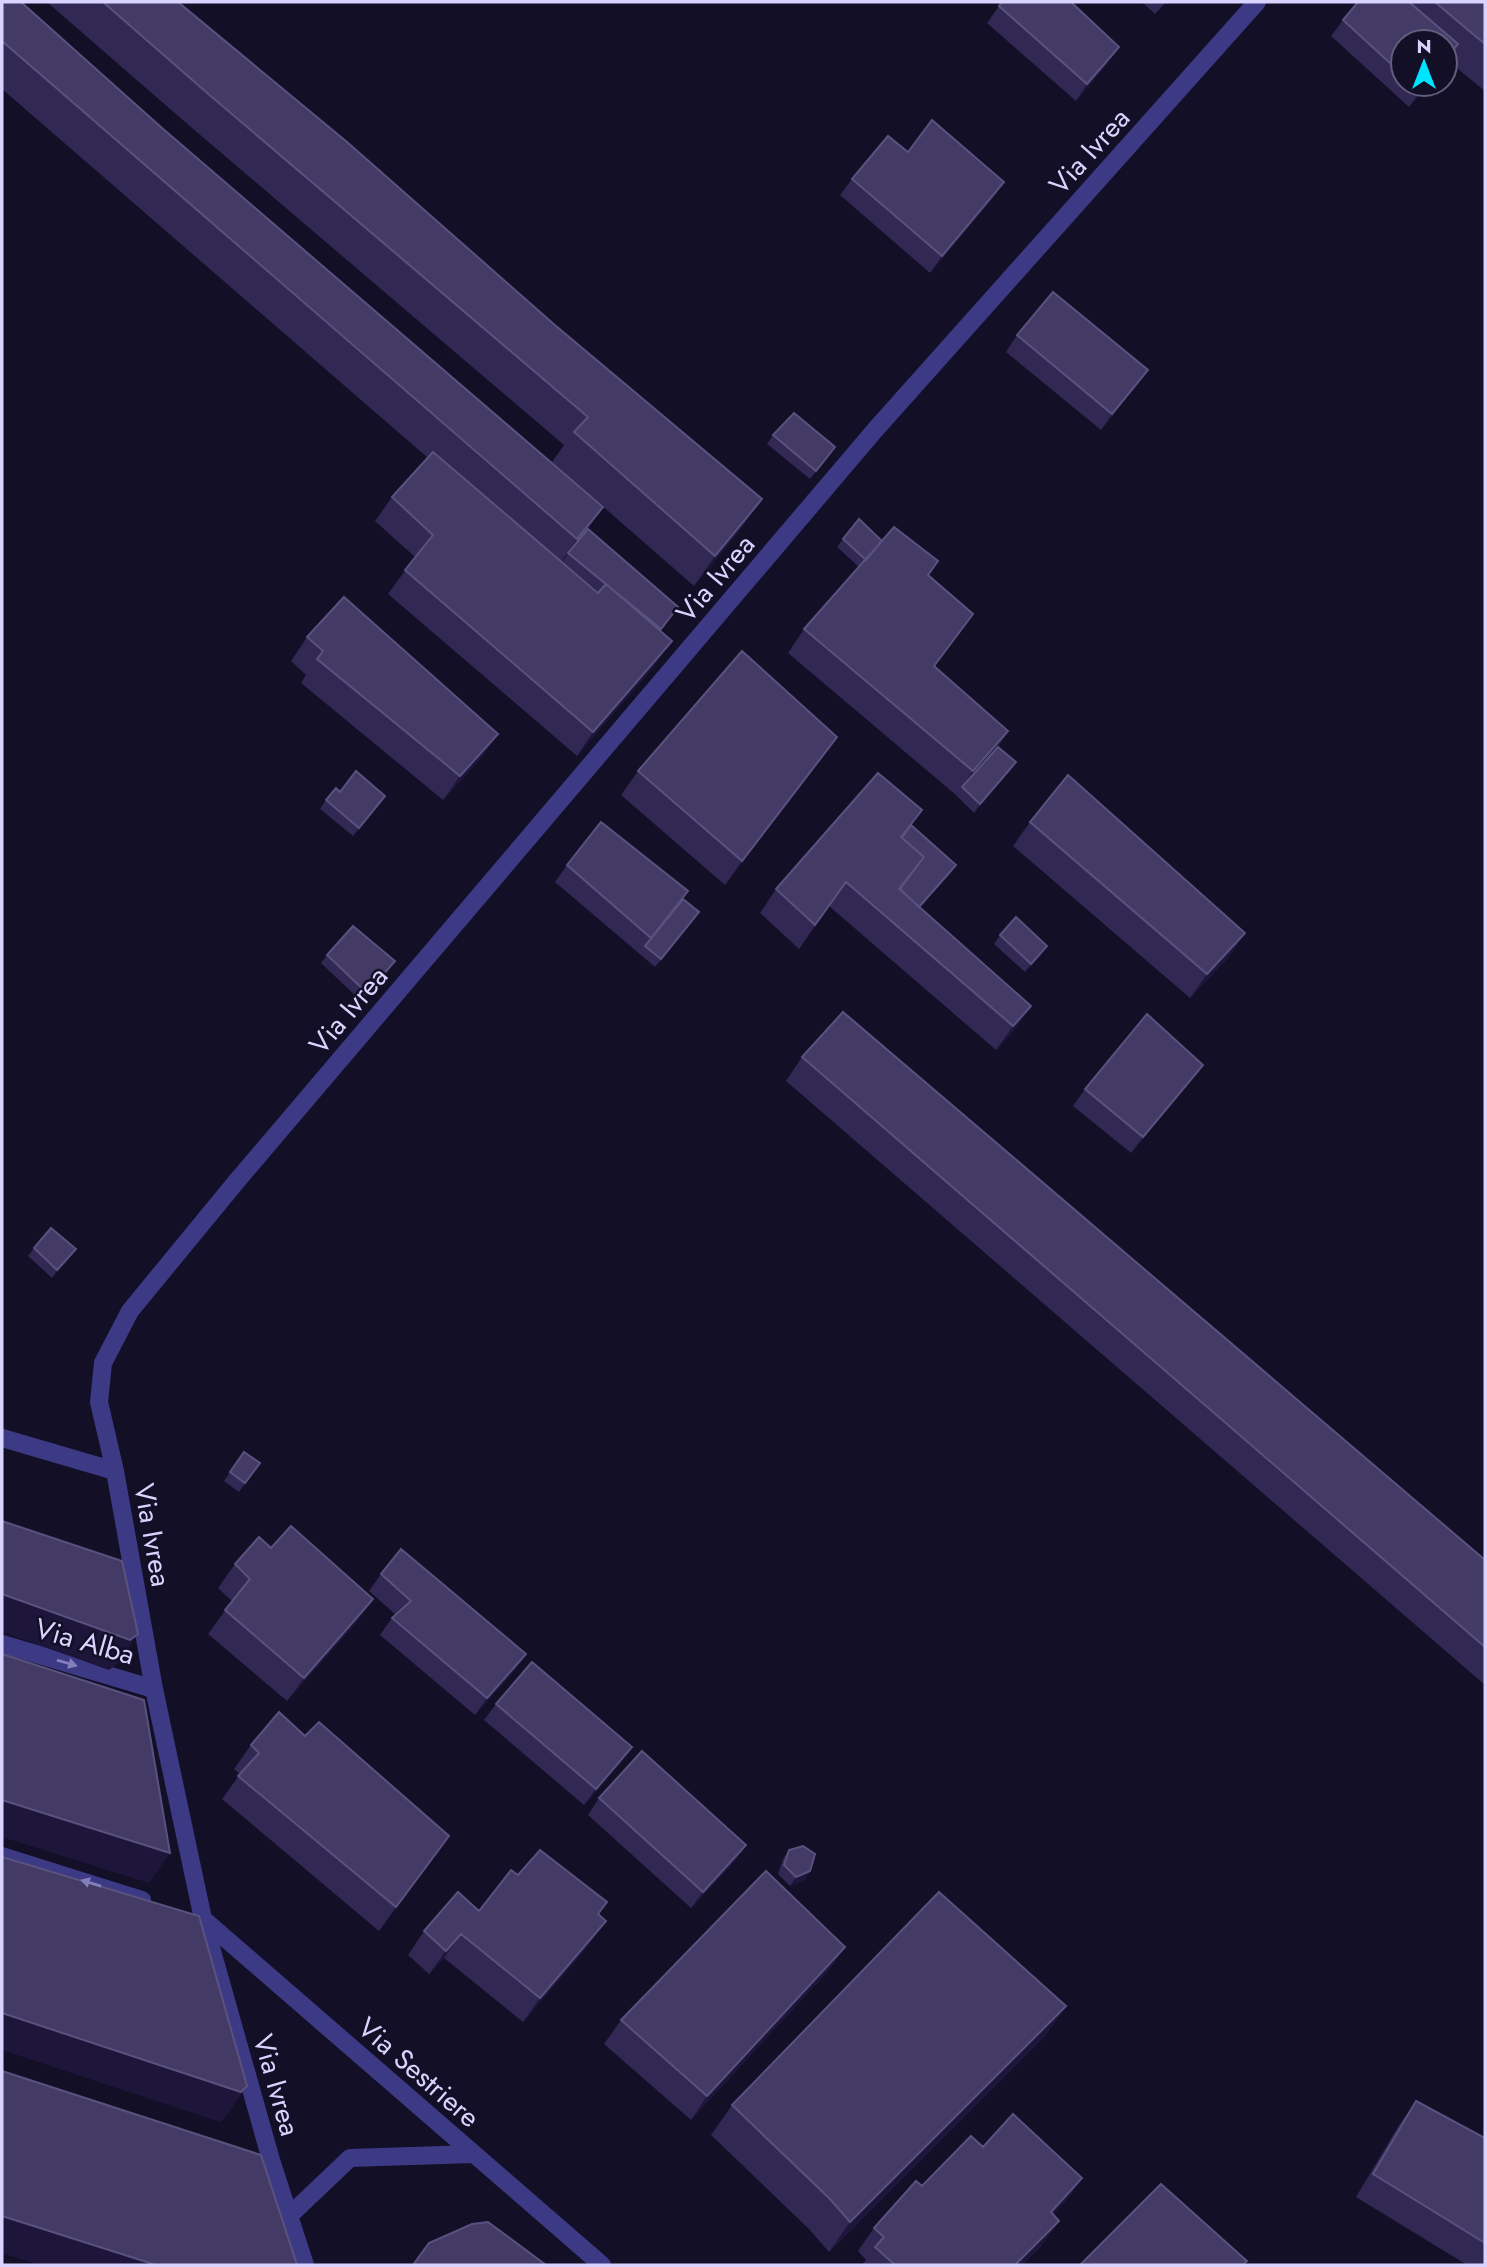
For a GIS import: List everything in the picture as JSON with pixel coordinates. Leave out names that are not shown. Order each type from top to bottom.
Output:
[{"type":"street","name":"Via Ivrea","points":[[305,2265],[196,1917],[115,1471],[99,1402],[103,1363],[130,1311],[245,1171],[875,430],[1257,2]]},
{"type":"street","points":[[2,1438],[115,1471]]},
{"type":"street","name":"Via Alba","points":[[2,1644],[153,1689]]},
{"type":"street","points":[[2,1856],[165,1907]]},
{"type":"street","name":"Via Sestriere","points":[[196,1917],[602,2265]]},
{"type":"street","points":[[246,2152],[271,2160]]},
{"type":"street","points":[[289,2216],[350,2158],[474,2154]]},
{"type":"building","points":[[2,2],[21,2],[162,128],[603,507],[577,539],[2,41]]},
{"type":"building","points":[[103,2],[178,2],[347,142],[556,326],[762,499],[715,556],[574,432],[588,417]]},
{"type":"building","points":[[1002,2],[1071,2],[1119,47],[1087,84],[999,6]]},
{"type":"building","points":[[1358,2],[1409,2],[1439,28],[1389,28],[1389,62],[1343,20]]},
{"type":"building","points":[[1435,2],[1485,2],[1485,44],[1468,30]]},
{"type":"building","points":[[932,120],[1004,182],[942,256],[852,179],[888,136],[908,152]]},
{"type":"building","points":[[1053,292],[1148,370],[1112,414],[1017,335]]},
{"type":"building","points":[[794,413],[835,447],[816,471],[773,435]]},
{"type":"building","points":[[433,452],[598,593],[606,584],[672,641],[593,732],[405,570],[433,535],[392,497]]},
{"type":"building","points":[[859,519],[882,541],[866,560],[843,539]]},
{"type":"building","points":[[894,527],[938,561],[928,575],[973,614],[934,666],[1008,731],[973,771],[804,629]]},
{"type":"building","points":[[588,529],[678,607],[661,629],[568,553]]},
{"type":"building","points":[[344,597],[498,734],[460,776],[317,659],[323,651],[307,637]]},
{"type":"building","points":[[742,651],[837,737],[742,861],[638,771]]},
{"type":"building","points":[[998,747],[1016,762],[980,804],[962,787]]},
{"type":"building","points":[[356,771],[385,796],[359,828],[326,800],[336,788],[340,792]]},
{"type":"building","points":[[878,773],[922,810],[901,837],[924,857],[899,889],[1031,1006],[1013,1026],[846,882],[815,925],[776,889]]},
{"type":"building","points":[[1068,775],[1245,933],[1207,974],[1030,822]]},
{"type":"building","points":[[601,822],[688,891],[651,938],[567,865]]},
{"type":"building","points":[[911,825],[956,865],[919,907],[900,889],[924,857],[902,838]]},
{"type":"building","points":[[683,899],[699,912],[661,959],[645,946]]},
{"type":"building","points":[[1016,917],[1047,946],[1031,964],[1000,935]]},
{"type":"building","points":[[353,926],[395,961],[367,993],[327,955]]},
{"type":"building","points":[[843,1012],[1485,1560],[1485,1647],[802,1057]]},
{"type":"building","points":[[1147,1014],[1203,1065],[1143,1137],[1085,1089]]},
{"type":"building","points":[[51,1228],[76,1249],[57,1270],[34,1248]]},
{"type":"building","points":[[244,1452],[260,1463],[245,1483],[230,1472]]},
{"type":"building","points":[[2,1521],[122,1561],[138,1634],[130,1640],[2,1594]]},
{"type":"building","points":[[291,1526],[373,1599],[304,1678],[225,1610],[250,1579],[235,1564],[259,1537],[271,1548]]},
{"type":"building","points":[[401,1549],[526,1654],[487,1698],[392,1618],[411,1601],[381,1574]]},
{"type":"building","points":[[2,1654],[144,1700],[170,1853],[2,1800]]},
{"type":"building","points":[[532,1662],[632,1747],[596,1789],[496,1704]]},
{"type":"building","points":[[279,1712],[305,1736],[319,1722],[449,1836],[396,1907],[238,1776],[259,1753],[251,1745]]},
{"type":"building","points":[[642,1751],[746,1845],[703,1892],[599,1798]]},
{"type":"building","points":[[803,1846],[815,1854],[810,1871],[796,1877],[784,1865],[789,1850]]},
{"type":"building","points":[[540,1850],[607,1902],[598,1914],[606,1921],[540,1998],[461,1934],[446,1951],[424,1931],[458,1892],[479,1911],[511,1870],[518,1875]]},
{"type":"building","points":[[2,1857],[199,1916],[247,2086],[241,2092],[2,2013]]},
{"type":"building","points":[[766,1871],[845,1947],[707,2096],[621,2020]]},
{"type":"building","points":[[939,1892],[1066,2006],[850,2222],[830,2199],[732,2105]]},
{"type":"building","points":[[2,2071],[261,2155],[297,2265],[156,2265],[2,2216]]},
{"type":"building","points":[[1416,2101],[1485,2138],[1485,2243],[1373,2174]]},
{"type":"building","points":[[1013,2114],[1082,2178],[1051,2212],[1059,2221],[1015,2265],[895,2265],[875,2247],[884,2237],[874,2228],[916,2181],[922,2186],[971,2136],[983,2147]]},
{"type":"building","points":[[1161,2184],[1247,2261],[1243,2265],[1080,2265]]},
{"type":"building","points":[[488,2222],[546,2265],[413,2265],[429,2243],[472,2224]]}]
